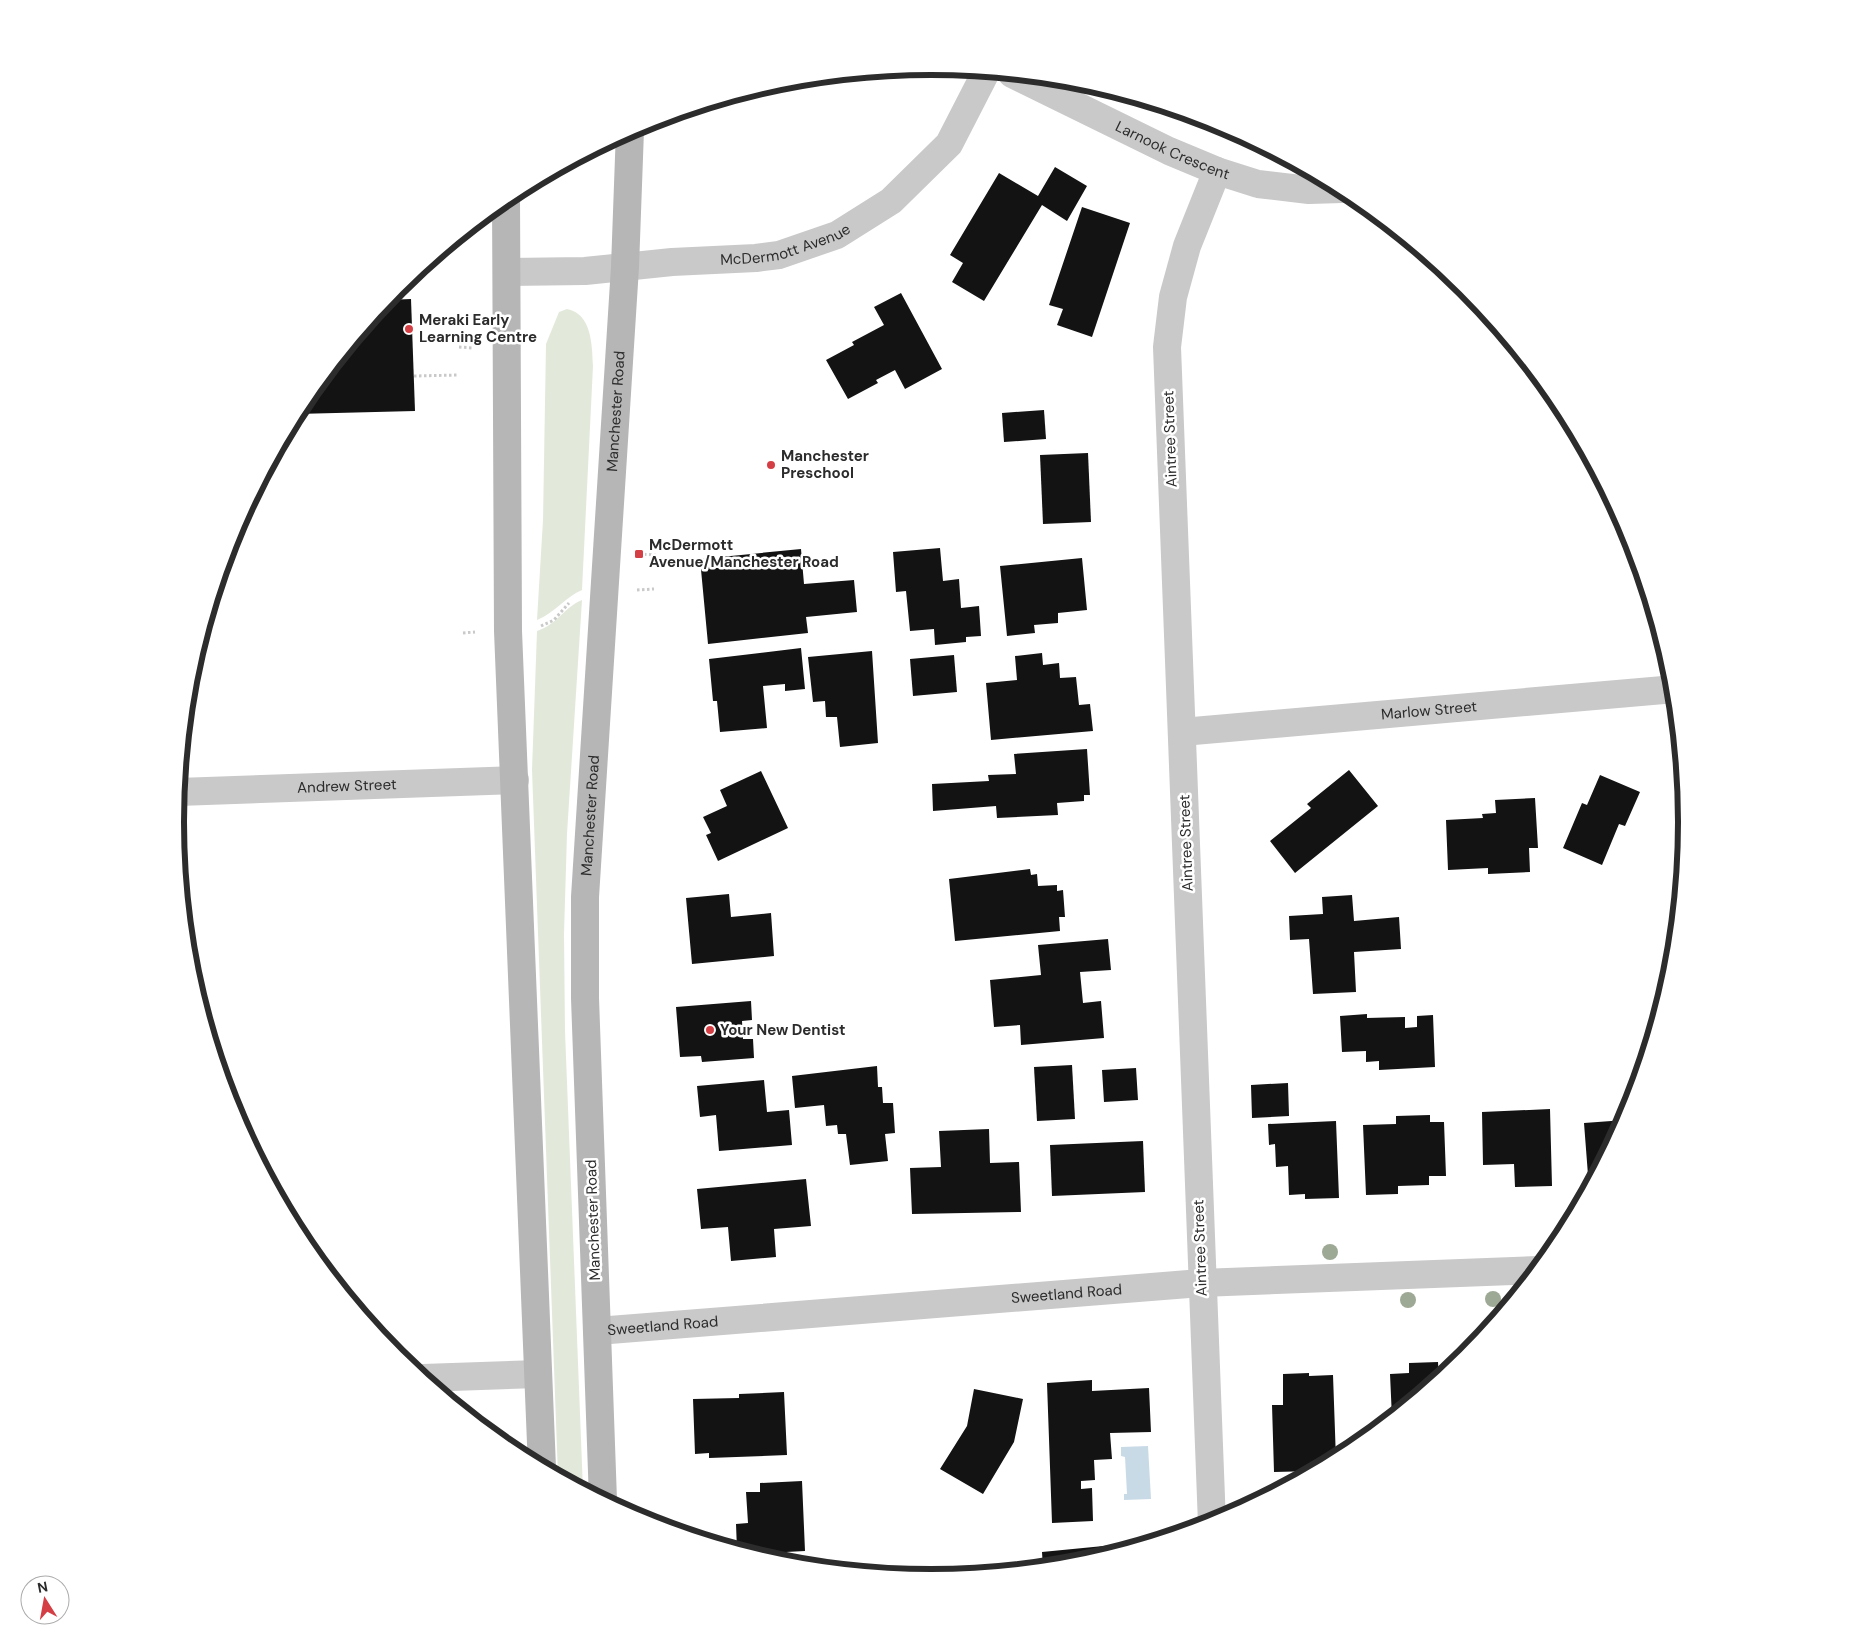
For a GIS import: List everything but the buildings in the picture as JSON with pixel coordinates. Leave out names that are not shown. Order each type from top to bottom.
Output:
[{"type":"main road","name":"Manchester Road","points":[[603,1494],[585,998],[585,897],[625,267],[630,139]]},
{"type":"main road","points":[[506,208],[508,272],[506,537],[542,1460]]},
{"type":"street","name":"McDermott Avenue","points":[[508,272],[585,271],[779,255],[837,235],[892,202],[949,144],[983,77]]},
{"type":"street","name":"Larnook Crescent","points":[[1026,81],[1169,150],[1217,171],[1258,184],[1309,190],[1328,189]]},
{"type":"street","name":"Aintree Street","points":[[1212,1515],[1167,347],[1173,298],[1187,246],[1217,171]]},
{"type":"street","name":"Marlow Street","points":[[1182,732],[1667,690]]},
{"type":"street","name":"Andrew Street","points":[[185,792],[514,780]]},
{"type":"street","name":"Sweetland Road","points":[[597,1331],[1202,1283],[1530,1270]]},
{"type":"street","points":[[431,1378],[538,1374]]},
{"type":"path","points":[[459,348],[473,348]]},
{"type":"path","points":[[414,376],[458,375]]},
{"type":"path","points":[[639,554],[656,555]]},
{"type":"path","points":[[635,590],[654,589]]},
{"type":"path","points":[[537,626],[554,620],[573,600]]},
{"type":"path","points":[[463,633],[476,632]]},
{"type":"shaded area","points":[[567,309],[575,312],[586,324],[591,340],[593,358],[582,590],[537,620],[543,520],[546,344],[559,312]]},
{"type":"shaded area","points":[[582,600],[567,834],[564,934],[565,1031],[583,1483],[558,1470],[532,770],[537,631],[550,624],[575,603]]},
{"type":"water","points":[[1148,1446],[1151,1499],[1124,1500],[1124,1494],[1127,1494],[1125,1457],[1121,1456],[1121,1447]]},
{"type":"place","name":"Meraki Early Learning Centre","points":[[409,329]]},
{"type":"place","name":"Manchester Preschool","points":[[771,465]]},
{"type":"place","name":"McDermott Avenue/Manchester Road","points":[[639,554]]},
{"type":"place","name":"Your New Dentist","points":[[710,1030]]}]
